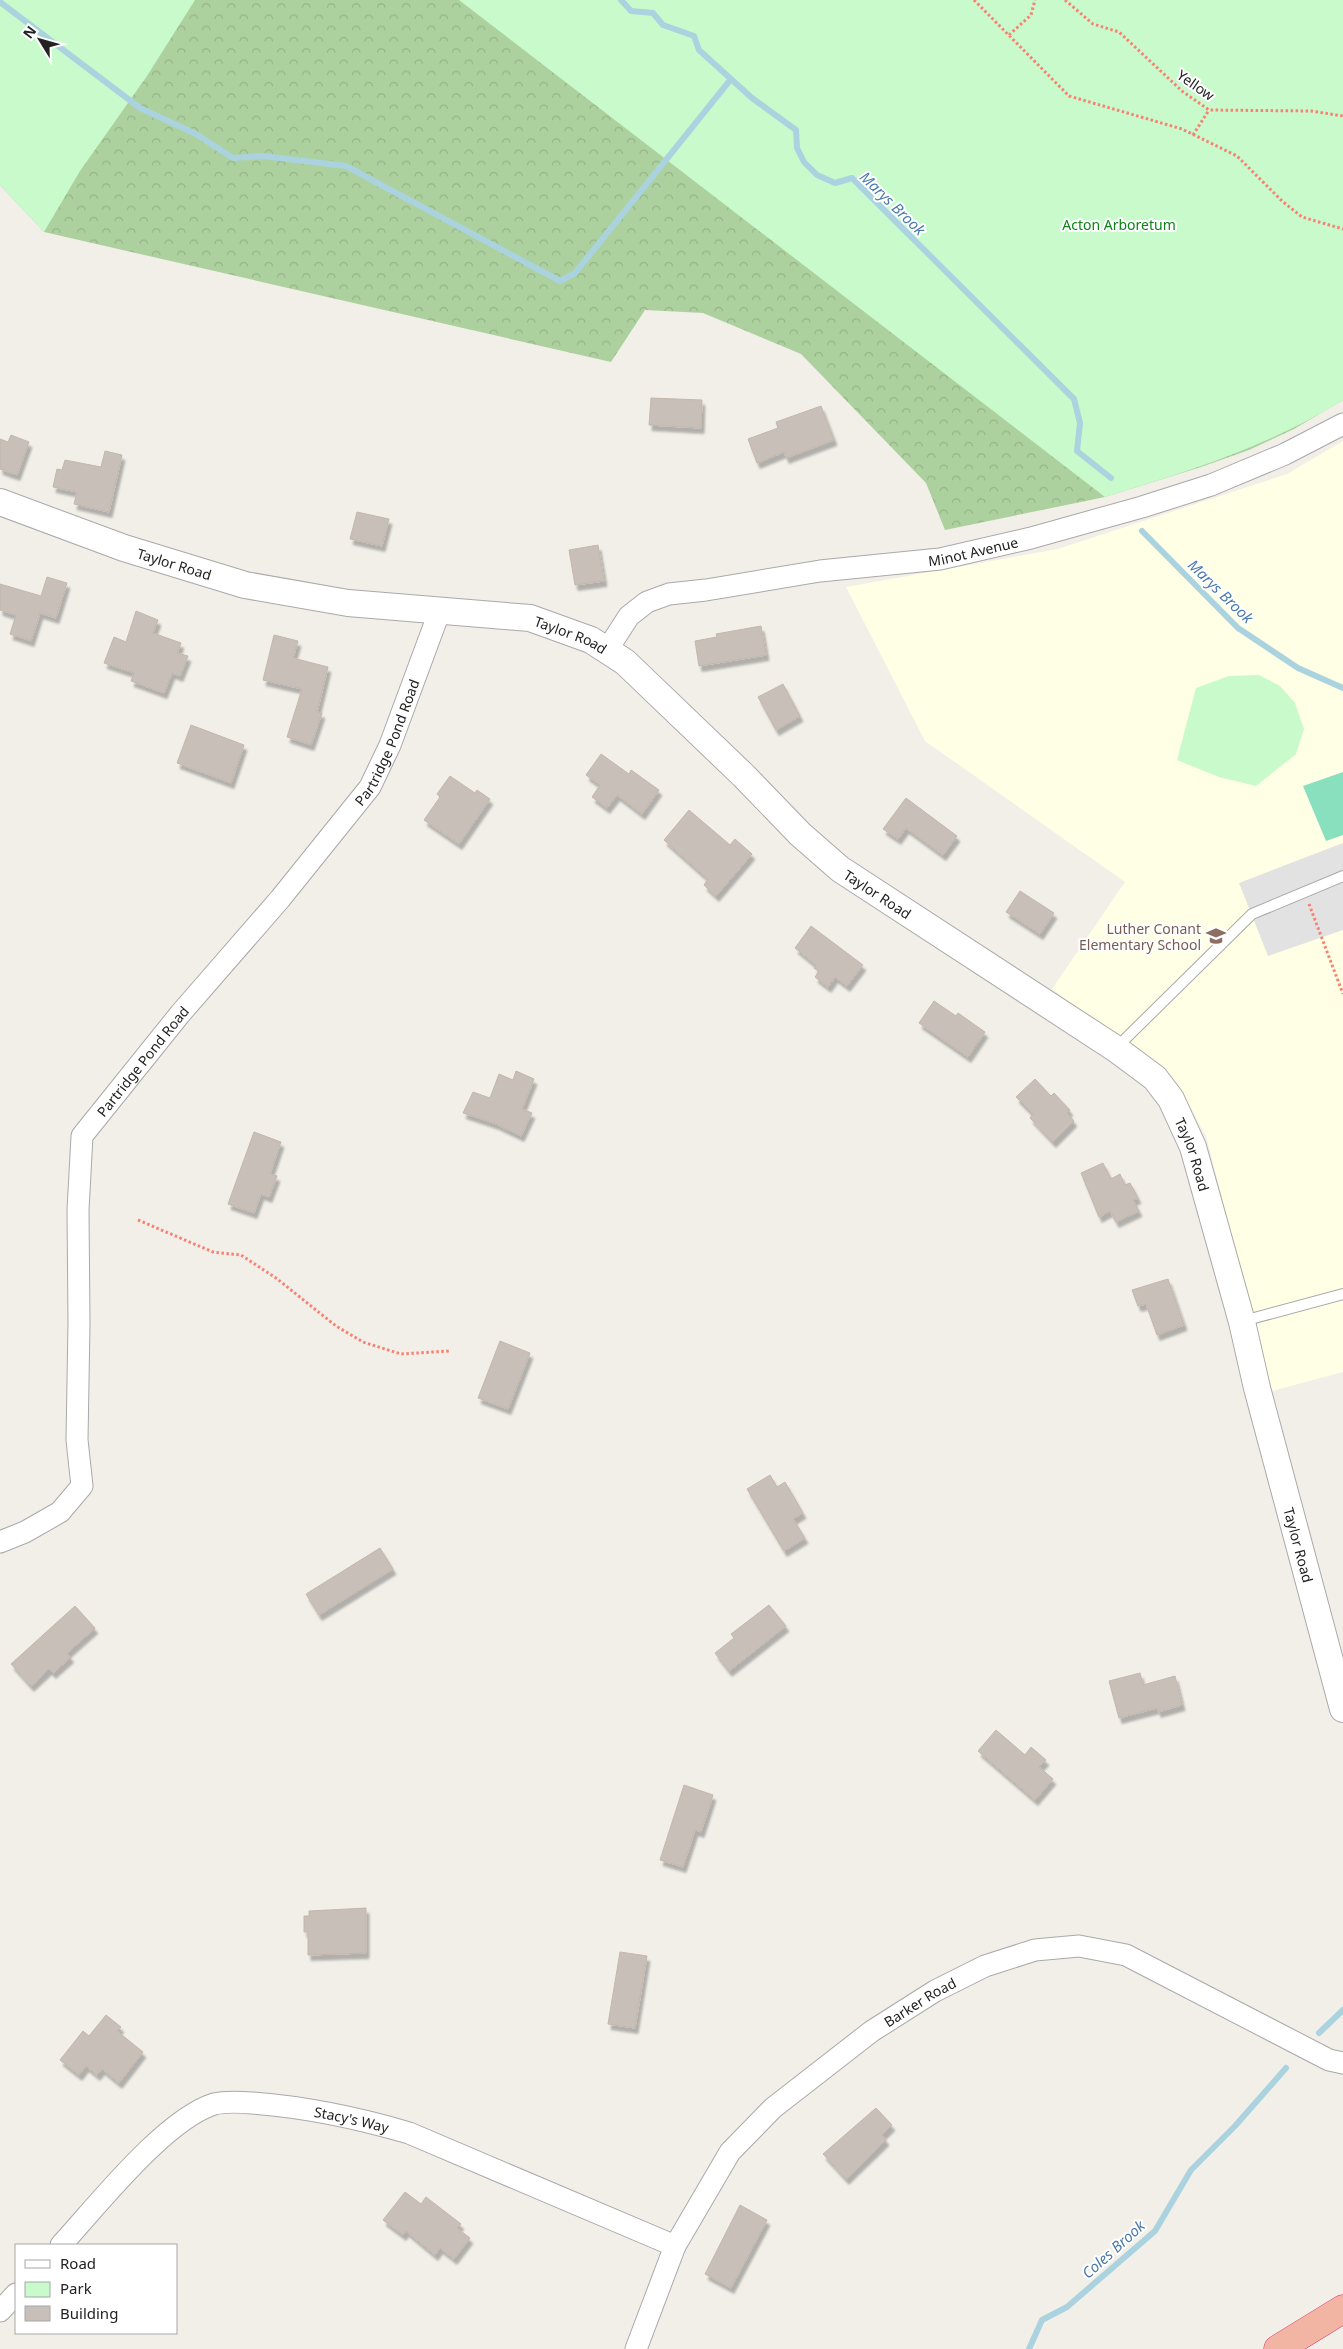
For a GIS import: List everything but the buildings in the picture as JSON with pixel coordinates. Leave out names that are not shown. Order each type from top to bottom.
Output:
[{"type":"highway","points":[[1278,2349],[1343,2309]]},
{"type":"street","name":"Minot Avenue","points":[[607,650],[629,616],[647,602],[670,594],[706,590],[820,571],[940,559],[1031,538],[1142,507],[1211,485],[1286,454],[1343,424]]},
{"type":"street","name":"Taylor Road","points":[[0,502],[124,548],[245,585],[348,603],[530,618],[591,640],[625,662],[744,776],[800,834],[840,869],[1116,1048],[1155,1078],[1171,1100],[1183,1122],[1193,1147],[1242,1322],[1343,1709]]},
{"type":"street","name":"Partridge Pond Road","points":[[0,1542],[25,1532],[60,1512],[82,1486],[77,1440],[78,1210],[82,1136],[180,1014],[280,899],[370,787],[390,745],[440,610]]},
{"type":"street","name":"Barker Road","points":[[636,2349],[675,2246],[730,2152],[773,2108],[872,2031],[935,1991],[985,1966],[1036,1950],[1079,1946],[1126,1955],[1328,2060],[1343,2063]]},
{"type":"street","name":"Stacy's Way","points":[[62,2244],[132,2167],[177,2125],[215,2104],[231,2102],[267,2104],[332,2114],[369,2121],[409,2133],[675,2246]]},
{"type":"street","points":[[0,2311],[15,2295]]},
{"type":"lane","points":[[1116,1048],[1252,914],[1343,876]]},
{"type":"lane","points":[[1242,1322],[1343,1294]]},
{"type":"path","points":[[974,0],[1069,96],[1182,129],[1237,156],[1282,201],[1302,217],[1343,229]]},
{"type":"path","points":[[1009,35],[1031,15],[1035,0]]},
{"type":"path","name":"Yellow","points":[[1065,0],[1093,24],[1119,32],[1182,91],[1209,110],[1311,111],[1343,116]]},
{"type":"path","points":[[1193,135],[1209,110]]},
{"type":"path","points":[[1304,892],[1343,994]]},
{"type":"path","points":[[138,1220],[213,1252],[241,1255],[276,1278],[336,1326],[363,1342],[401,1354],[449,1351]]},
{"type":"shaded area","name":"Luther Conant Elementary School","points":[[1343,441],[1343,1372],[1272,1391],[1206,1136],[1188,1103],[1164,1073],[1052,989],[1125,882],[925,741],[846,587],[1058,549],[1287,474]]},
{"type":"shaded area","points":[[1343,843],[1343,930],[1268,956],[1239,883]]},
{"type":"green space","points":[[0,0],[1274,0],[1343,400],[1294,429],[1249,450],[1201,467],[1105,497],[945,530],[926,483],[801,354],[703,313],[645,310],[611,362],[44,232],[0,185]]},
{"type":"green space","points":[[0,0],[195,0],[147,76],[80,171],[44,232],[0,185]]},
{"type":"green space","name":"Acton Arboretum","points":[[459,0],[1343,0],[1343,400],[1315,417],[1257,444],[1197,467],[1105,497]]},
{"type":"green space","points":[[1259,675],[1280,686],[1295,703],[1304,729],[1296,754],[1256,786],[1219,777],[1177,760],[1196,688],[1229,676]]},
{"type":"green space","points":[[1343,772],[1343,835],[1326,841],[1303,786]]},
{"type":"waterway","name":"Marys Brook","points":[[621,0],[631,11],[653,13],[663,25],[694,36],[699,50],[752,98],[796,130],[797,148],[804,162],[817,175],[835,183],[852,178],[1074,399],[1080,423],[1077,451],[1111,478]]},
{"type":"waterway","points":[[0,2],[140,108],[196,134],[233,158],[263,156],[346,166],[560,281],[575,273],[731,79]]},
{"type":"waterway","name":"Marys Brook","points":[[1142,531],[1238,628],[1298,668],[1343,688]]},
{"type":"waterway","name":"Coles Brook","points":[[1319,2033],[1343,2010]]},
{"type":"waterway","name":"Coles Brook","points":[[1029,2349],[1042,2320],[1067,2307],[1155,2231],[1191,2170],[1235,2126],[1286,2068]]},
{"type":"place","name":"Luther Conant Elementary School","points":[[1216,936]]}]
